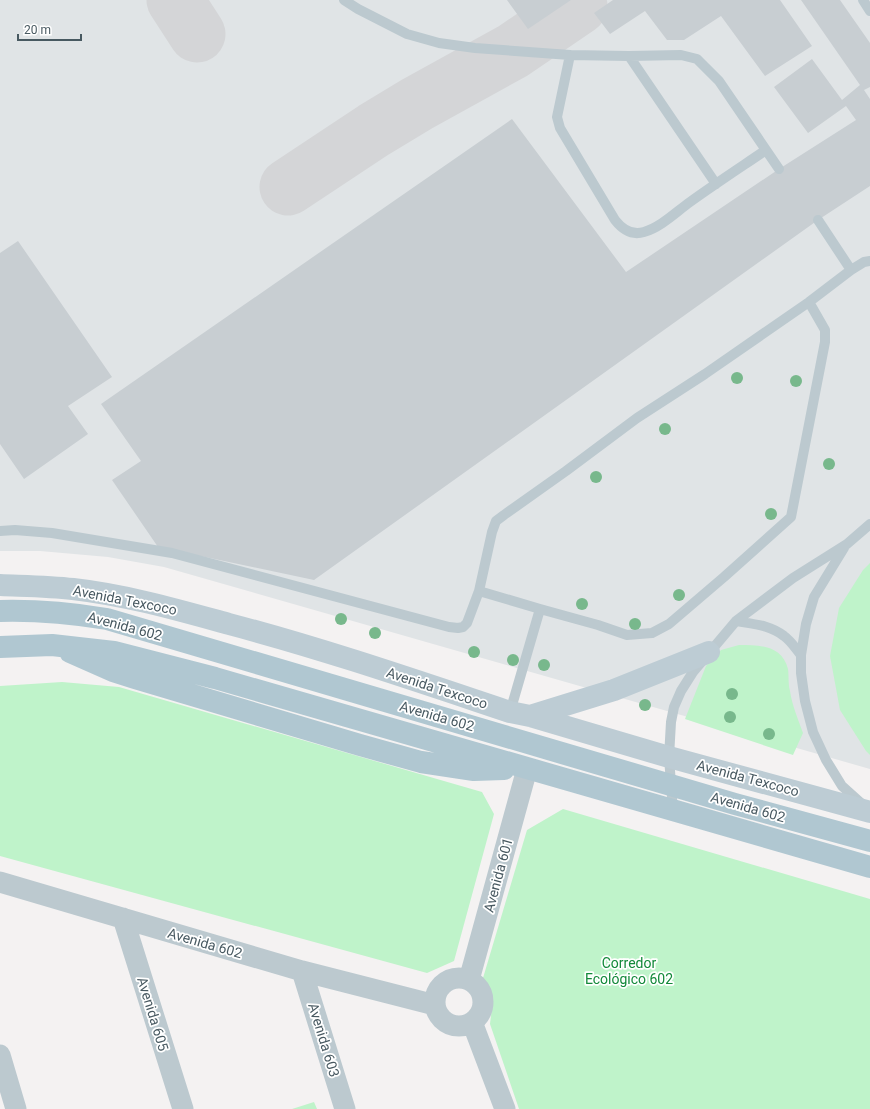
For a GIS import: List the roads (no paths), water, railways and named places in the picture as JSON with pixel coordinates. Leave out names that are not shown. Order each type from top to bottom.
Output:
[{"type":"main road","name":"Avenida Texcoco","points":[[0,585],[73,589],[113,595],[284,638],[520,714],[669,757],[870,812]]},
{"type":"main road","name":"Avenida 602","points":[[0,611],[52,611],[107,619],[735,804],[870,841]]},
{"type":"main road","name":"Avenida 602","points":[[0,646],[52,644],[106,668],[135,678],[421,762],[474,770],[527,769],[870,868]]},
{"type":"main road","points":[[520,714],[614,690],[709,652]]},
{"type":"street","name":"Avenida 601","points":[[469,980],[527,769]]},
{"type":"street","name":"Avenida 602","points":[[0,882],[302,971],[435,1005]]},
{"type":"street","name":"Avenida 605","points":[[123,918],[183,1109]]},
{"type":"street","name":"Avenida 603","points":[[302,971],[345,1109]]},
{"type":"street","points":[[461,978],[469,980],[478,989],[483,1000],[480,1012],[472,1022],[464,1025],[456,1026],[448,1023],[439,1016],[437,1012],[435,1000],[437,992],[439,988],[448,980],[461,978]]},
{"type":"street","points":[[472,1022],[505,1109]]},
{"type":"street","points":[[0,1055],[16,1109]]},
{"type":"lane","points":[[344,0],[408,34],[439,43],[475,48],[570,55],[681,55],[697,59],[719,81],[779,169]]},
{"type":"lane","points":[[863,0],[870,11]]},
{"type":"lane","points":[[570,55],[557,117],[560,128],[615,220],[622,229],[631,232],[643,232],[658,226],[766,150]]},
{"type":"lane","points":[[629,56],[716,184]]},
{"type":"lane","points":[[818,220],[851,270]]},
{"type":"lane","points":[[0,531],[15,530],[52,533],[172,554],[458,628],[463,627],[467,623],[479,591],[492,532],[496,521],[637,418],[705,374],[809,302],[851,270],[864,262],[870,261]]},
{"type":"lane","points":[[479,591],[598,625],[627,635],[652,633],[668,624],[724,577],[791,517],[825,342],[825,330],[809,302]]},
{"type":"lane","points":[[673,811],[669,757],[671,722],[674,707],[681,691],[693,672],[736,621],[793,578],[847,544],[870,524]]},
{"type":"lane","points":[[847,544],[814,597],[806,624],[801,655],[801,673],[805,701],[813,732],[826,760],[842,786],[870,812]]},
{"type":"lane","points":[[520,714],[540,609]]},
{"type":"lane","points":[[736,621],[762,625],[774,630],[785,636],[801,655]]},
{"type":"park label","name":"Corredor Ecológico 602","points":[[629,972]]}]
